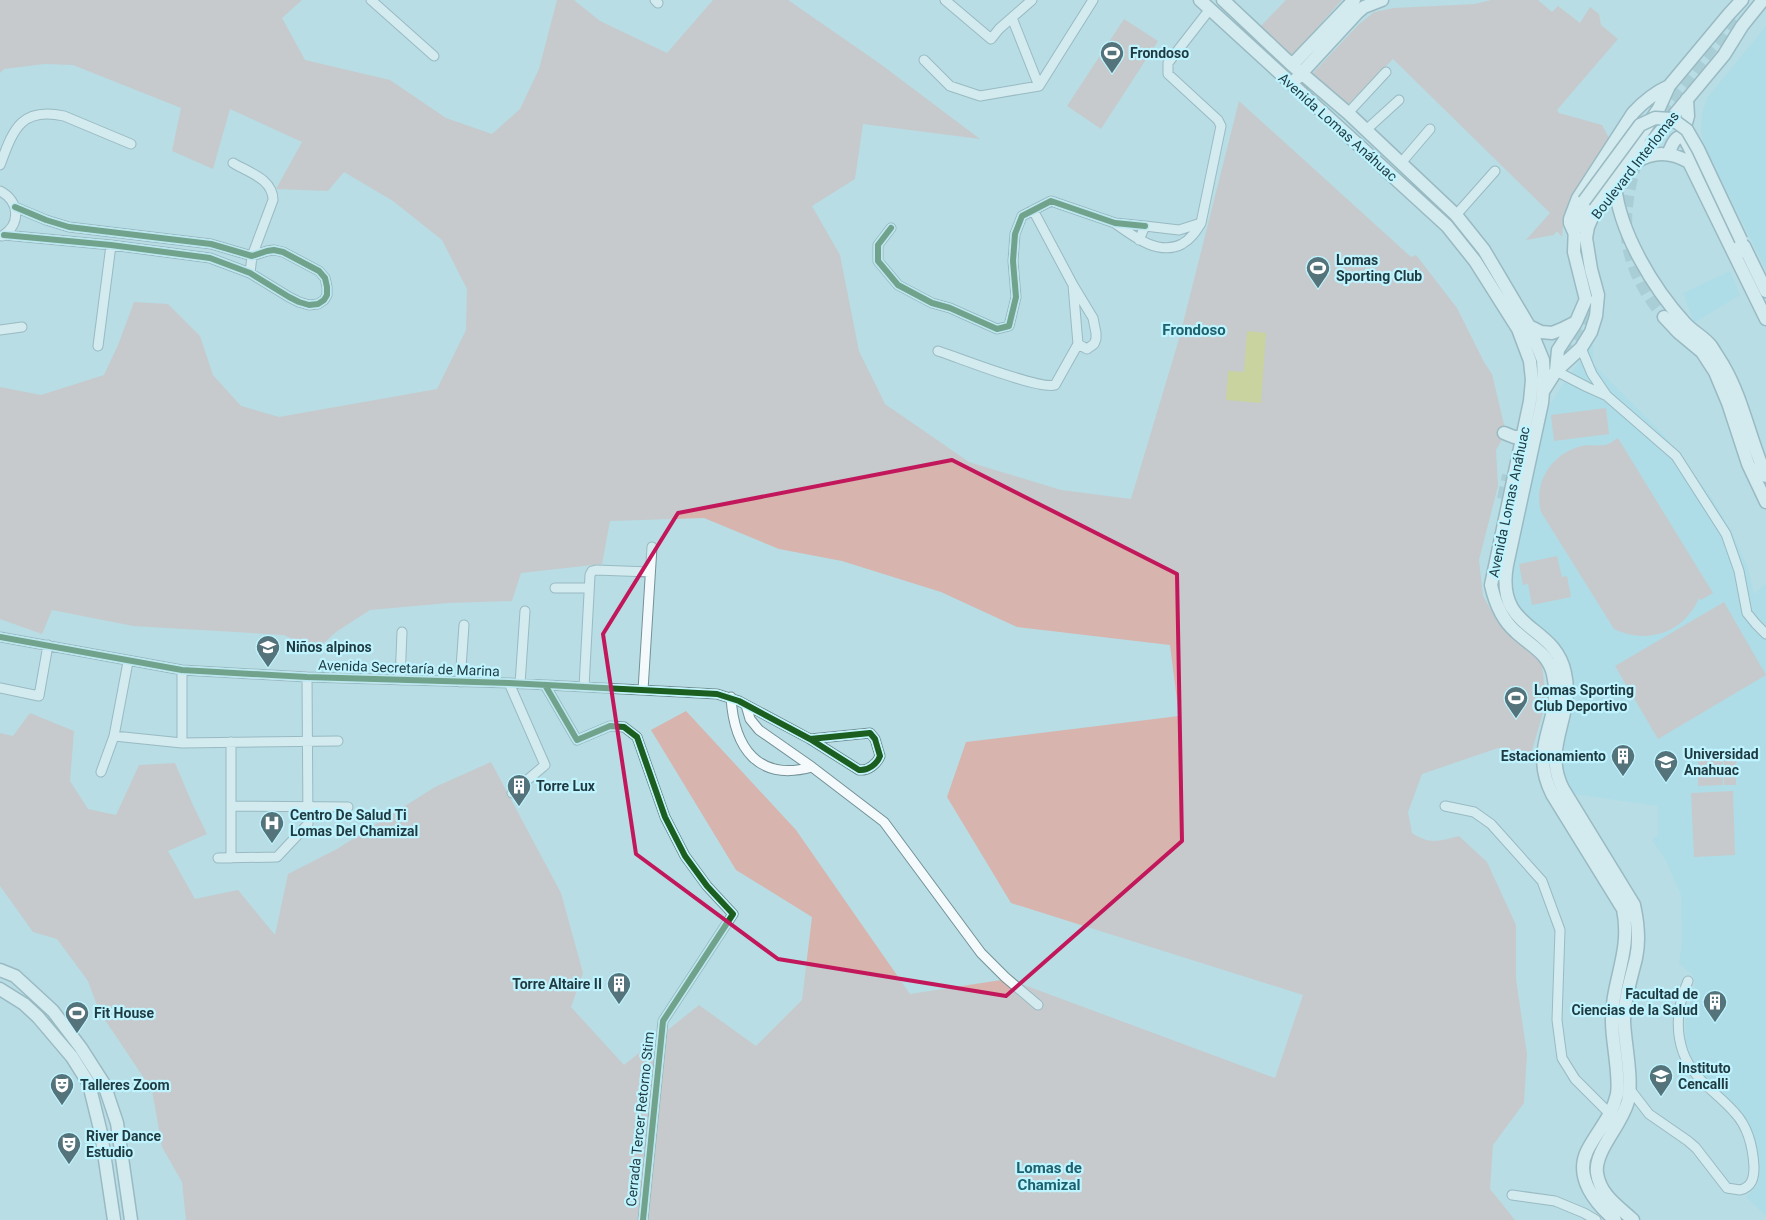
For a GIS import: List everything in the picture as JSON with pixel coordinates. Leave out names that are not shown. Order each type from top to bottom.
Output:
[{"type":"main road","name":"Avenida Lomas Anáhuac","points":[[1223,0],[1348,113],[1456,215],[1484,250],[1530,326],[1543,360],[1544,390],[1540,416],[1507,565],[1505,590],[1510,604],[1518,617],[1552,645],[1562,662],[1568,694],[1565,715],[1555,749],[1557,776],[1563,789],[1634,905],[1638,927],[1638,948],[1624,1016],[1623,1089]]},
{"type":"main road","points":[[1272,66],[1278,65],[1288,78],[1293,80],[1298,77],[1297,68],[1354,0]]},
{"type":"main road","points":[[1297,68],[1358,12],[1370,4],[1382,0]]},
{"type":"main road","name":"Boulevard Interlomas","points":[[1574,232],[1584,213],[1634,146],[1659,108],[1669,86],[1742,0]]},
{"type":"main road","points":[[1739,22],[1749,0]]},
{"type":"main road","name":"Boulevard Interlomas","points":[[1724,55],[1739,22],[1763,0]]},
{"type":"main road","name":"Avenida Lomas Anáhuac","points":[[1205,4],[1447,226],[1475,261],[1518,329],[1530,361],[1532,389],[1491,585],[1495,600],[1503,617],[1515,631],[1543,653],[1551,666],[1555,694],[1553,712],[1543,747],[1542,763],[1546,779],[1552,794],[1623,910],[1626,928],[1625,947],[1612,1015],[1623,1089],[1628,1099],[1616,1117],[1587,1151],[1584,1165],[1586,1182],[1592,1196],[1601,1208],[1615,1220]]},
{"type":"main road","name":"Boulevard Interlomas","points":[[1544,390],[1556,371],[1581,348],[1593,324],[1597,290],[1586,248],[1586,233],[1597,208],[1724,55],[1749,31],[1766,9]]},
{"type":"main road","name":"Boulevard Interlomas","points":[[1574,232],[1570,218],[1578,198],[1633,114],[1644,102],[1669,86]]},
{"type":"main road","points":[[1682,137],[1688,116],[1687,99]]},
{"type":"main road","name":"Boulevard Interlomas","points":[[1576,322],[1586,300],[1575,259],[1574,232],[1577,215],[1584,201],[1640,125],[1655,118],[1672,119],[1687,130],[1698,149],[1747,253]]},
{"type":"main road","points":[[1668,154],[1674,140],[1678,137],[1686,139],[1740,247],[1747,253],[1766,291]]},
{"type":"main road","points":[[1634,163],[1654,154],[1668,154],[1688,162],[1766,319]]},
{"type":"main road","points":[[1615,186],[1620,215],[1643,264],[1678,315],[1710,345],[1724,367],[1766,476]]},
{"type":"main road","points":[[1664,317],[1678,332],[1702,352],[1715,372],[1728,403],[1748,464],[1766,502]]},
{"type":"main road","points":[[1530,326],[1541,332],[1552,333],[1576,322]]},
{"type":"main road","points":[[1556,371],[1558,350],[1576,322]]},
{"type":"main road","points":[[1504,433],[1514,438],[1523,437]]},
{"type":"main road","points":[[1491,585],[1491,553],[1502,499]]},
{"type":"main road","points":[[0,970],[15,976],[54,1011],[104,1084],[118,1130],[131,1220]]},
{"type":"main road","points":[[1,990],[24,1004],[38,1017],[72,1057],[88,1084],[101,1133],[114,1220]]},
{"type":"main road","name":"Avenida Lomas Anáhuac","points":[[1616,1117],[1598,1156],[1596,1172],[1606,1196],[1632,1220]]},
{"type":"main road","points":[[101,1133],[105,1137],[110,1138],[114,1137],[118,1130]]},
{"type":"main road","points":[[103,1151],[106,1147],[112,1146],[121,1151]]},
{"type":"street","points":[[370,0],[434,56]]},
{"type":"street","points":[[945,0],[990,39],[1032,0]]},
{"type":"street","points":[[924,60],[950,86],[980,96],[1039,86],[1093,0]]},
{"type":"street","points":[[1115,223],[1139,240],[1163,248],[1181,244],[1192,236],[1201,223],[1221,126],[1218,120],[1168,74],[1167,68],[1168,63],[1205,4]]},
{"type":"street","points":[[1012,18],[1039,86]]},
{"type":"street","points":[[1348,113],[1386,72]]},
{"type":"street","points":[[1366,130],[1399,100]]},
{"type":"street","points":[[0,165],[16,127],[33,116],[55,114],[64,116],[131,144]]},
{"type":"street","points":[[1400,163],[1430,129]]},
{"type":"street","points":[[233,163],[265,181],[273,193],[273,200],[252,256],[250,273]]},
{"type":"street","points":[[1456,215],[1495,171]]},
{"type":"street","points":[[0,191],[12,200],[15,207],[14,223],[2,235]]},
{"type":"street","points":[[890,228],[878,245],[878,261],[898,285],[932,303],[950,308],[997,330],[1010,326],[1016,297],[1012,261],[1014,234],[1022,216],[1033,210],[1051,201],[1115,223],[1179,230],[1201,223]]},
{"type":"street","points":[[2,235],[111,245],[210,258],[250,273],[299,302],[310,305],[318,304],[327,295],[325,278],[318,271],[283,252],[267,250],[252,256],[211,244],[69,227],[15,207]]},
{"type":"street","points":[[1033,210],[1093,318],[1096,332],[1094,344],[1087,349],[1078,344]]},
{"type":"street","points":[[1139,240],[1145,226]]},
{"type":"street","points":[[1179,230],[1181,244]]},
{"type":"street","points":[[98,346],[111,245]]},
{"type":"street","points":[[938,351],[1018,379],[1045,386],[1055,385],[1078,344],[1073,284]]},
{"type":"street","points":[[0,330],[22,327]]},
{"type":"street","points":[[1581,348],[1592,374],[1607,396],[1676,456],[1726,534],[1739,571],[1747,613],[1766,634]]},
{"type":"street","points":[[1556,371],[1587,388],[1607,396]]},
{"type":"street","points":[[643,690],[652,547]]},
{"type":"street","points":[[584,687],[589,588],[592,571],[650,572]]},
{"type":"street","points":[[555,588],[589,588]]},
{"type":"street","points":[[520,684],[525,611]]},
{"type":"street","points":[[460,682],[464,624]]},
{"type":"street","points":[[400,680],[402,632]]},
{"type":"street","name":"Avenida Secretaría de Marina","points":[[0,637],[128,662],[182,670],[306,677],[509,683],[717,694],[746,705],[810,738],[859,770],[867,769],[880,756],[875,739],[870,733],[810,738]]},
{"type":"street","points":[[0,688],[39,696],[48,645]]},
{"type":"street","points":[[101,772],[114,736],[128,662]]},
{"type":"street","points":[[182,670],[182,743]]},
{"type":"street","points":[[218,858],[277,857],[308,824],[306,677]]},
{"type":"street","points":[[509,683],[545,765],[512,793]]},
{"type":"street","name":"Cerrada Tercer Retorno Stim","points":[[545,685],[576,740],[610,726],[624,727],[636,738],[665,817],[685,856],[707,886],[733,914],[663,1021],[642,1220]]},
{"type":"street","points":[[731,698],[734,723],[739,735],[746,750],[758,762],[772,769],[788,772],[812,767]]},
{"type":"street","points":[[746,705],[750,719],[759,730],[812,767],[884,822],[981,953],[1005,977],[1038,1005]]},
{"type":"street","points":[[114,736],[182,743],[338,741]]},
{"type":"street","points":[[231,742],[231,858]]},
{"type":"street","points":[[232,806],[348,807]]},
{"type":"street","points":[[1445,806],[1474,812],[1491,824],[1542,881],[1560,930],[1557,1020],[1562,1058],[1575,1079],[1616,1117]]},
{"type":"street","points":[[1623,1089],[1649,1114],[1696,1148],[1727,1188],[1740,1190],[1751,1184],[1754,1176],[1753,1156],[1750,1141],[1743,1124],[1736,1113],[1699,1080],[1683,1053],[1678,1032],[1679,1011],[1688,981]]},
{"type":"street","points":[[1512,1195],[1555,1201],[1596,1220]]},
{"type":"highlighted area","points":[[952,460],[1177,574],[1182,841],[1006,996],[778,959],[636,854],[603,634],[678,513]]},
{"type":"shaded area","points":[[0,0],[302,0],[282,18],[305,60],[390,80],[446,118],[492,134],[520,109],[539,69],[557,0],[574,0],[600,21],[667,53],[713,0],[788,0],[879,63],[980,139],[863,124],[855,179],[812,206],[840,255],[859,351],[885,404],[969,462],[1061,490],[1131,499],[1179,339],[1239,101],[1411,257],[1416,255],[1457,308],[1492,374],[1506,433],[1496,450],[1498,486],[1479,560],[1483,596],[1499,624],[1542,663],[1546,702],[1531,754],[1498,748],[1422,774],[1408,812],[1412,833],[1418,837],[1435,841],[1459,836],[1487,862],[1516,925],[1516,979],[1527,1054],[1524,1103],[1493,1145],[1490,1189],[1515,1220],[186,1220],[182,1182],[162,1147],[152,1090],[99,1011],[88,981],[57,939],[33,932],[0,886],[0,733],[13,736],[30,713],[74,731],[70,781],[88,809],[116,815],[139,765],[175,763],[207,834],[168,851],[195,899],[238,890],[275,935],[288,874],[337,849],[435,787],[491,762],[561,893],[583,973],[571,1007],[624,1065],[699,1005],[756,1046],[802,1000],[812,917],[736,870],[651,730],[686,711],[796,830],[910,994],[1008,979],[1275,1078],[1303,995],[1011,903],[947,797],[966,742],[1179,716],[1170,645],[1017,627],[941,592],[842,561],[779,549],[704,518],[610,521],[602,564],[521,573],[512,601],[448,603],[370,610],[336,632],[316,650],[284,635],[133,626],[52,610],[42,634],[0,619],[0,387],[41,395],[104,375],[118,345],[134,302],[168,304],[200,336],[213,375],[241,406],[279,417],[437,389],[466,330],[467,289],[442,240],[393,201],[344,172],[328,191],[276,189],[302,142],[230,109],[213,169],[172,151],[181,108],[73,65],[44,64],[4,69],[0,73]]},
{"type":"shaded area","points":[[1286,0],[1342,0],[1292,56],[1260,27]]},
{"type":"shaded area","points":[[1491,0],[1538,0],[1552,12],[1558,6],[1580,23],[1590,7],[1599,14],[1601,25],[1618,39],[1557,110],[1559,113],[1602,125],[1611,142],[1579,186],[1568,210],[1562,237],[1557,231],[1554,235],[1526,240],[1550,213],[1393,59],[1347,106],[1311,75],[1358,25],[1374,12],[1394,8],[1475,4]]},
{"type":"shaded area","name":"Frondoso","points":[[1124,19],[1158,41],[1101,129],[1067,106]]},
{"type":"shaded area","points":[[1766,26],[1766,270],[1703,144],[1701,130],[1702,113],[1707,98]]},
{"type":"shaded area","points":[[1730,271],[1740,295],[1694,323],[1683,293]]},
{"type":"shaded area","points":[[1247,331],[1266,333],[1261,403],[1226,400],[1228,371],[1244,372]]},
{"type":"shaded area","name":"Universidad Anahuac","points":[[1593,343],[1593,364],[1664,435],[1709,494],[1731,530],[1748,568],[1754,594],[1766,583],[1766,1216],[1746,1197],[1758,1184],[1757,1156],[1738,1112],[1696,1068],[1686,1046],[1685,1020],[1695,984],[1693,975],[1679,964],[1682,942],[1681,895],[1665,859],[1652,840],[1658,835],[1658,806],[1573,794],[1563,778],[1560,758],[1573,699],[1571,670],[1562,648],[1529,620],[1520,609],[1514,597],[1513,570],[1546,412],[1561,387]]},
{"type":"shaded area","points":[[1606,408],[1609,434],[1554,441],[1551,415]]},
{"type":"shaded area","points":[[1618,438],[1713,593],[1701,600],[1699,598],[1684,620],[1663,633],[1639,636],[1614,629],[1541,512],[1539,501],[1542,480],[1553,463],[1570,450],[1584,445],[1609,444]]},
{"type":"shaded area","points":[[1557,556],[1562,577],[1567,576],[1571,597],[1532,605],[1528,584],[1523,585],[1519,564]]},
{"type":"shaded area","points":[[1724,602],[1766,675],[1658,739],[1615,666]]},
{"type":"shaded area","points":[[1698,761],[1723,761],[1723,772],[1698,773]]},
{"type":"shaded area","points":[[1724,761],[1736,761],[1736,785],[1724,785]]},
{"type":"shaded area","points":[[1723,773],[1723,785],[1698,786],[1698,774]]},
{"type":"shaded area","points":[[1733,791],[1735,855],[1694,857],[1691,793]]},
{"type":"tunnel","points":[[1660,113],[1735,19]]},
{"type":"tunnel","points":[[1637,160],[1627,204],[1628,243],[1639,280],[1664,317]]},
{"type":"tunnel","points":[[1540,381],[1578,335],[1586,313],[1586,300]]},
{"type":"tunnel","points":[[1503,499],[1508,475]]},
{"type":"cycle path","points":[[891,228],[878,245],[878,261],[898,285],[932,303],[950,308],[997,329],[1009,326],[1016,297],[1013,261],[1015,234],[1022,216],[1051,201],[1115,223],[1145,226]]},
{"type":"cycle path","points":[[4,235],[111,245],[210,258],[250,273],[299,302],[309,305],[318,304],[327,295],[325,278],[319,271],[283,252],[274,250],[252,256],[211,244],[69,227],[15,207]]},
{"type":"cycle path","points":[[0,637],[182,670],[307,677],[509,683],[717,694],[739,701],[810,739],[859,770],[872,766],[880,756],[875,739],[870,733],[810,739]]},
{"type":"cycle path","points":[[545,685],[577,740],[610,726],[624,727],[637,737],[665,817],[685,856],[707,886],[733,914],[663,1021],[643,1220]]},
{"type":"place","name":"Frondoso","points":[[1112,74]]},
{"type":"place","name":"Lomas Sporting Club","points":[[1318,289]]},
{"type":"place","name":"Niños alpinos","points":[[268,668]]},
{"type":"place","name":"Lomas Sporting Club Deportivo","points":[[1516,719]]},
{"type":"place","name":"Estacionamiento","points":[[1623,777]]},
{"type":"place","name":"Universidad Anahuac","points":[[1666,783]]},
{"type":"place","name":"Torre Lux","points":[[519,807]]},
{"type":"place","name":"Centro De Salud Ti Lomas Del Chamizal","points":[[272,844]]},
{"type":"place","name":"Torre Altaire II","points":[[619,1005]]},
{"type":"place","name":"Facultad de Ciencias de la Salud","points":[[1715,1023]]},
{"type":"place","name":"Fit House","points":[[77,1034]]},
{"type":"place","name":"Instituto Cencalli","points":[[1661,1097]]},
{"type":"place","name":"Talleres Zoom","points":[[62,1106]]},
{"type":"place","name":"River Dance Estudio","points":[[69,1165]]},
{"type":"district","name":"Frondoso","points":[[1194,330]]},
{"type":"district","name":"Lomas de Chamizal","points":[[1049,1176]]}]
